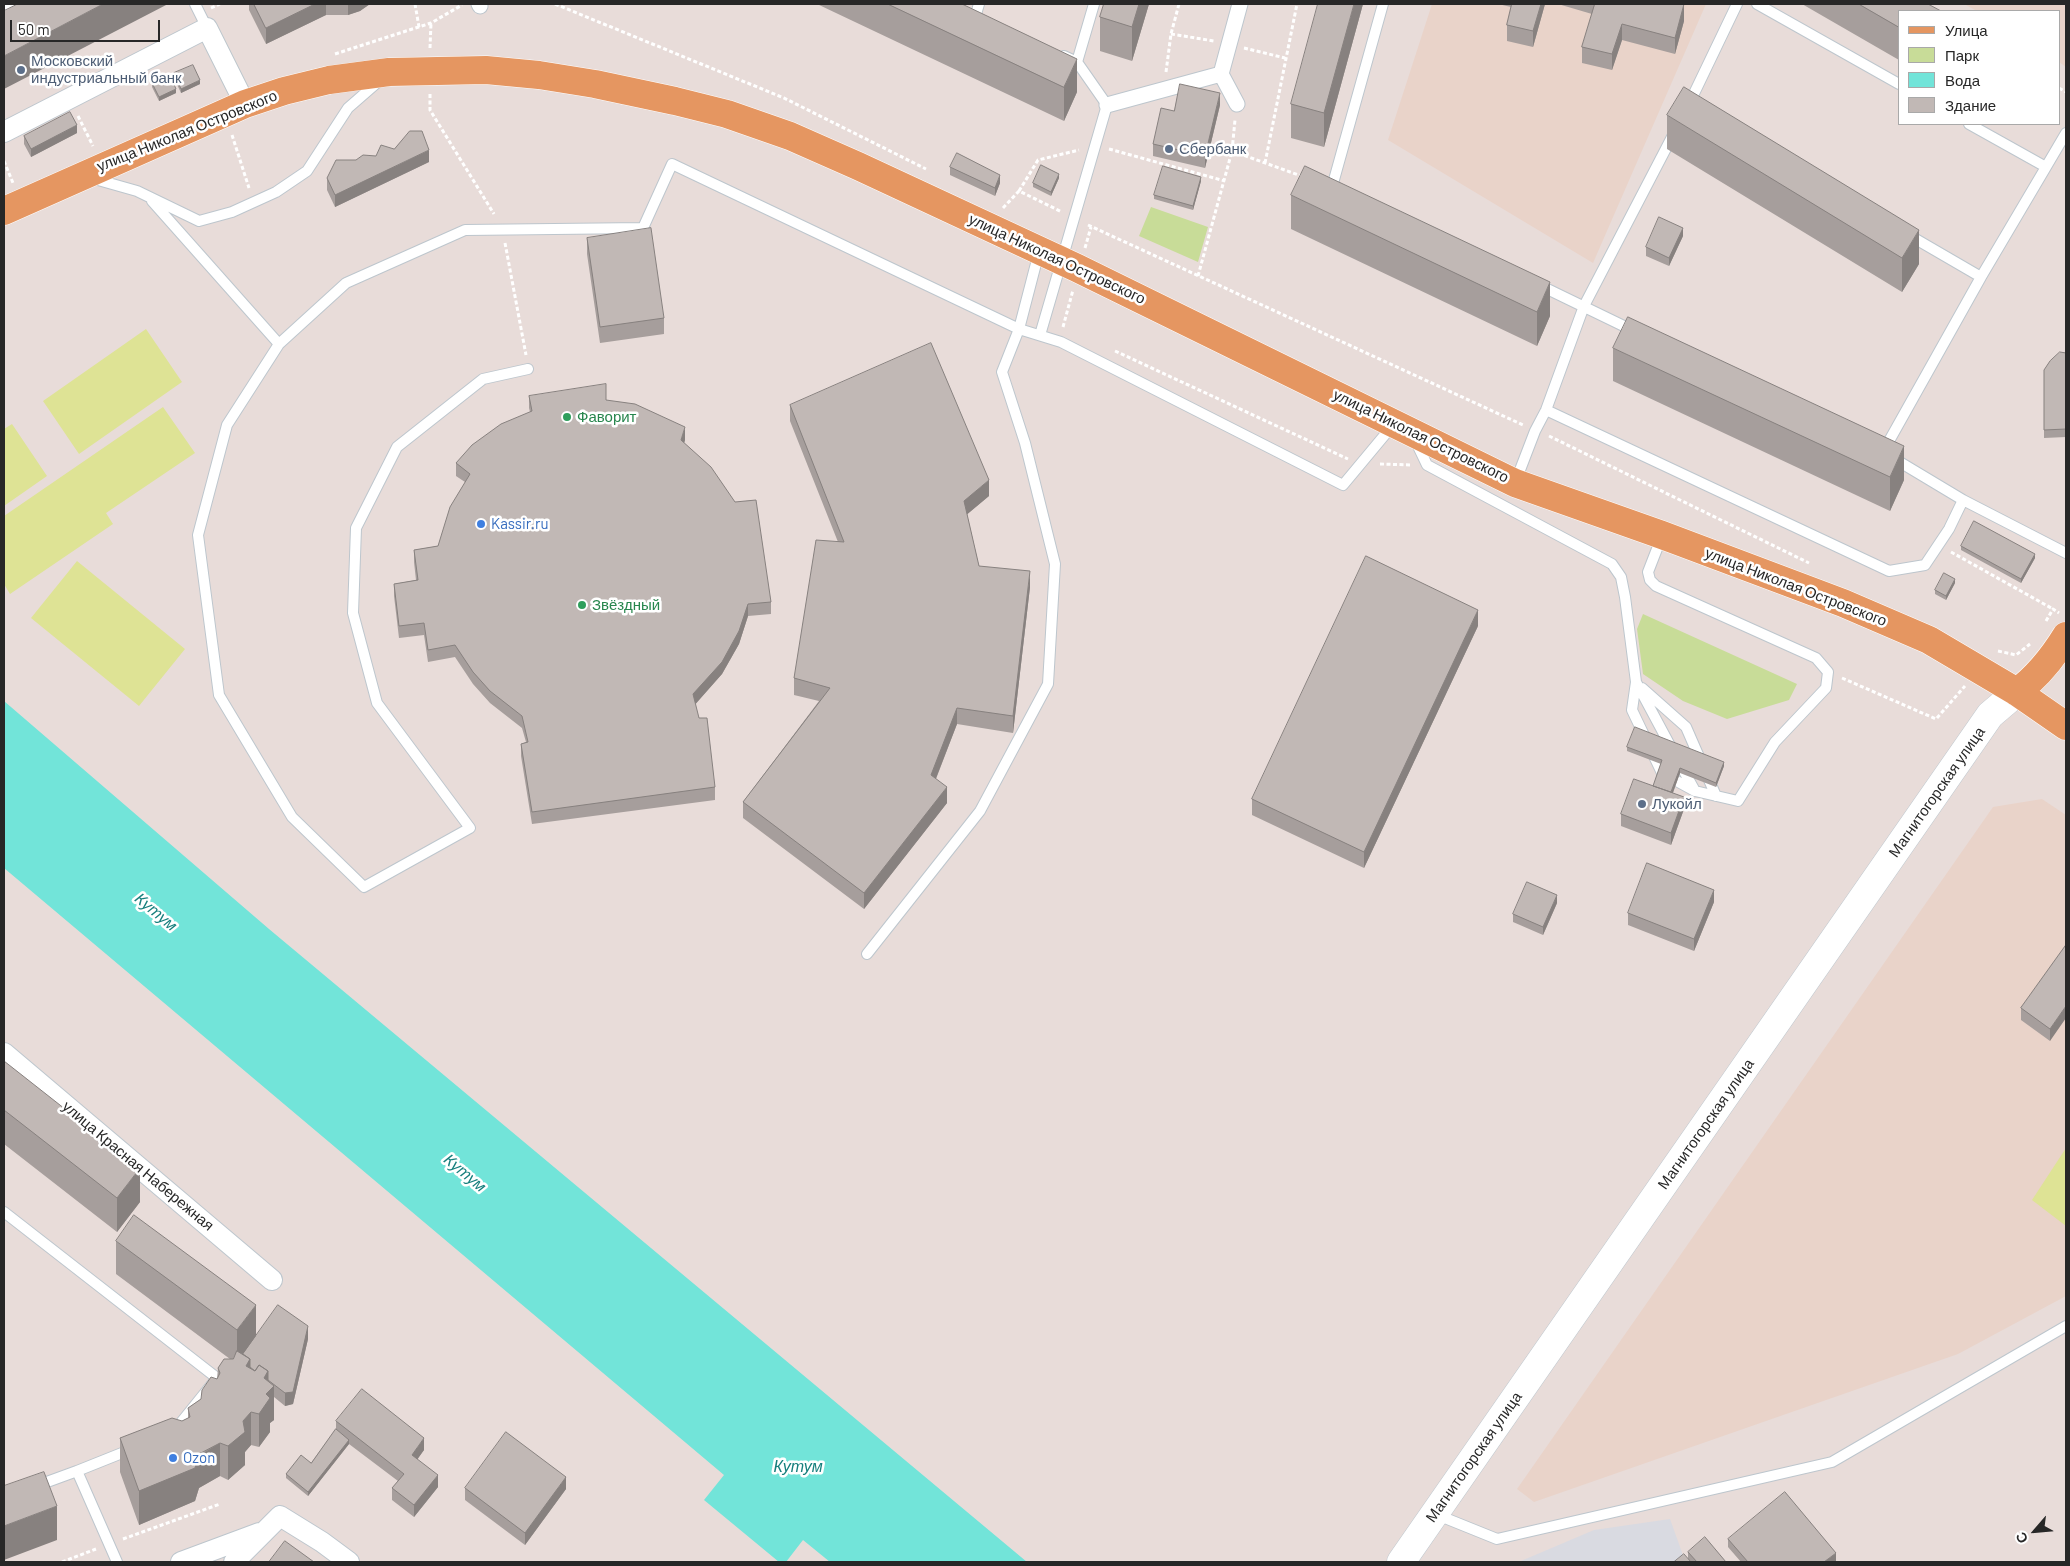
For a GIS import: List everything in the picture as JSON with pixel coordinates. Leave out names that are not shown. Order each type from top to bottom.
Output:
[{"type":"main road","name":"улица Николая Островского","points":[[4,211],[80,175],[235,109],[284,91],[329,80],[389,72],[486,70],[539,75],[666,99],[727,114],[816,148],[1050,256],[1403,426],[1515,483],[1662,535],[1843,603],[1929,640],[2017,692],[2066,726]]},
{"type":"main road","points":[[2017,692],[2028,684],[2047,663],[2055,630]]},
{"type":"main road","name":"Магнитогорская улица","points":[[1401,1562],[1990,716],[2017,692]]},
{"type":"street","points":[[1236,104],[1221,74],[1240,4]]},
{"type":"street","points":[[4,132],[208,28],[235,109]]},
{"type":"street","points":[[1107,105],[1221,74]]},
{"type":"street","name":"улица Красная Набережная","points":[[4,1053],[272,1280]]},
{"type":"street","points":[[234,1562],[280,1516],[322,1542],[349,1562]]},
{"type":"street","points":[[181,1562],[263,1531]]},
{"type":"lane","points":[[4,10],[15,4]]},
{"type":"lane","points":[[195,4],[208,28]]},
{"type":"lane","points":[[975,14],[979,4]]},
{"type":"lane","points":[[1077,62],[1094,4]]},
{"type":"lane","points":[[1337,189],[1384,4]]},
{"type":"lane","points":[[1515,483],[1535,431],[1546,410],[1584,306],[1687,114],[1737,4]]},
{"type":"lane","points":[[1757,4],[1898,83]]},
{"type":"lane","points":[[867,954],[980,811],[1048,684],[1055,564],[1025,443],[1002,372],[1050,256],[1073,218],[1107,105],[1077,62],[1050,50]]},
{"type":"lane","points":[[80,175],[137,191],[199,221],[232,212],[276,192],[307,171],[348,108],[389,72]]},
{"type":"lane","points":[[1972,125],[2046,167]]},
{"type":"lane","points":[[2066,133],[1879,450],[1963,500],[2066,553]]},
{"type":"lane","points":[[528,369],[483,379],[397,447],[356,528],[353,614],[377,703],[470,828],[364,887],[292,817],[219,695],[198,535],[227,425],[279,344],[346,283],[465,230],[643,228],[672,164],[1019,329],[1061,342],[1342,485],[1360,464],[1403,426],[1427,465],[1612,564],[1621,576],[1636,682],[1632,710],[1662,773],[1695,791],[1738,801],[1775,742],[1826,688],[1828,672],[1816,658],[1656,586],[1650,580],[1648,572],[1662,535]]},
{"type":"lane","points":[[148,196],[279,344]]},
{"type":"lane","points":[[1895,227],[1981,277]]},
{"type":"lane","points":[[1040,336],[1050,256]]},
{"type":"lane","points":[[1530,281],[1645,336]]},
{"type":"lane","points":[[1546,410],[1889,571],[1925,565],[1949,529],[1963,500]]},
{"type":"lane","points":[[1636,682],[1695,791]]},
{"type":"lane","points":[[1636,682],[1686,727],[1716,796]]},
{"type":"lane","points":[[4,1212],[217,1378],[173,1433],[165,1436]]},
{"type":"lane","points":[[1435,1514],[1497,1538],[1832,1462],[2066,1326]]},
{"type":"lane","points":[[22,1492],[138,1446]]},
{"type":"lane","points":[[78,1471],[117,1562]]},
{"type":"path","points":[[415,4],[418,27]]},
{"type":"path","points":[[332,55],[431,23],[464,4]]},
{"type":"path","points":[[555,4],[784,98],[933,173]]},
{"type":"path","points":[[1163,90],[1171,34],[1179,4]]},
{"type":"path","points":[[1265,163],[1297,4]]},
{"type":"path","points":[[431,23],[430,110],[503,229],[528,369]]},
{"type":"path","points":[[1171,34],[1229,44],[1285,58]]},
{"type":"path","points":[[69,98],[94,149]]},
{"type":"path","points":[[1198,276],[1232,151],[1236,104]]},
{"type":"path","points":[[235,109],[254,202]]},
{"type":"path","points":[[1003,208],[1019,191],[1038,160],[1095,146],[1225,180]]},
{"type":"path","points":[[1232,151],[1337,189]]},
{"type":"path","points":[[1019,191],[1198,276],[1557,440],[1814,565]]},
{"type":"path","points":[[1063,326],[1072,330]]},
{"type":"path","points":[[1108,347],[1360,464],[1427,465]]},
{"type":"path","points":[[1938,545],[2066,618]]},
{"type":"path","points":[[2053,609],[2055,630]]},
{"type":"path","points":[[1990,647],[2016,655],[2035,640]]},
{"type":"path","points":[[1828,672],[1936,719]]},
{"type":"path","points":[[62,1562],[220,1504]]},
{"type":"shaded area","points":[[1432,4],[1706,4],[1593,263],[1388,140]]},
{"type":"shaded area","points":[[1964,4],[2066,4],[2066,67],[2060,63],[2060,10],[1975,10]]},
{"type":"shaded area","points":[[2042,799],[2066,815],[2066,1296],[1958,1354],[1534,1502],[1517,1489],[1993,807]]},
{"type":"shaded area","points":[[1670,1519],[1687,1562],[1521,1561],[1594,1530]]},
{"type":"green space","points":[[1151,207],[1208,227],[1198,262],[1139,236]]},
{"type":"green space","points":[[146,329],[182,382],[79,454],[43,401]]},
{"type":"green space","points":[[163,407],[195,453],[106,513],[113,524],[10,594],[4,584],[4,516]]},
{"type":"green space","points":[[12,424],[47,476],[4,506],[4,429]]},
{"type":"green space","points":[[77,561],[185,649],[139,706],[31,618]]},
{"type":"green space","points":[[1643,614],[1797,684],[1789,700],[1727,719],[1683,701],[1643,674],[1637,629]]},
{"type":"green space","points":[[2066,1148],[2066,1226],[2032,1200]]},
{"type":"water","name":"Кутум","points":[[4,701],[269,929],[1027,1562],[830,1562],[803,1540],[786,1562],[779,1562],[704,1500],[724,1475],[4,868]]},
{"type":"building","points":[[18,4],[103,4],[4,56],[4,11]]},
{"type":"building","points":[[254,4],[315,4],[266,28]]},
{"type":"building","points":[[888,4],[962,4],[1077,59],[1064,87]]},
{"type":"building","points":[[1104,4],[1139,4],[1132,27],[1100,17]]},
{"type":"building","points":[[1318,4],[1354,4],[1324,113],[1291,104]]},
{"type":"building","points":[[1512,4],[1541,4],[1533,31],[1507,25]]},
{"type":"building","points":[[1595,4],[1684,4],[1675,38],[1622,24],[1612,54],[1582,47]]},
{"type":"building","points":[[1859,4],[1928,4],[1939,10],[1898,10],[1898,26]]},
{"type":"building","points":[[193,65],[200,80],[181,89],[174,73]]},
{"type":"building","points":[[170,75],[176,89],[159,97],[152,83]]},
{"type":"building","points":[[1180,84],[1220,93],[1205,156],[1153,144],[1161,108],[1174,111]]},
{"type":"building","points":[[1684,87],[1919,230],[1902,258],[1667,115]]},
{"type":"building","points":[[70,112],[77,125],[31,149],[24,136]]},
{"type":"building","points":[[410,131],[422,131],[429,150],[335,195],[327,178],[336,160],[356,160],[363,155],[376,156],[381,145],[394,149]]},
{"type":"building","points":[[957,153],[1000,175],[995,188],[950,167]]},
{"type":"building","points":[[1041,165],[1059,174],[1051,192],[1033,183]]},
{"type":"building","points":[[1163,166],[1201,177],[1193,206],[1154,195]]},
{"type":"building","points":[[1305,166],[1550,282],[1537,312],[1291,195]]},
{"type":"building","points":[[1659,217],[1683,228],[1669,258],[1646,247]]},
{"type":"building","points":[[651,228],[664,318],[600,327],[587,238]]},
{"type":"building","points":[[1628,317],[1904,446],[1890,477],[1613,348]]},
{"type":"building","points":[[931,343],[989,480],[964,501],[979,566],[1030,571],[1013,716],[957,708],[931,775],[947,787],[864,893],[743,802],[830,688],[794,678],[816,540],[844,542],[790,405]]},
{"type":"building","points":[[2060,352],[2066,353],[2066,429],[2044,430],[2044,370]]},
{"type":"building","name":"Звёздный","points":[[606,384],[606,400],[635,404],[685,427],[681,440],[711,467],[735,502],[756,500],[771,602],[748,604],[739,631],[722,662],[693,694],[699,718],[707,718],[715,787],[532,812],[521,744],[528,742],[522,716],[490,691],[473,672],[455,645],[428,650],[424,623],[399,626],[394,584],[418,580],[414,550],[438,546],[450,507],[470,474],[456,463],[472,445],[501,424],[532,411],[529,396]]},
{"type":"building","points":[[1974,521],[2035,554],[2021,579],[1961,546]]},
{"type":"building","points":[[1366,556],[1478,610],[1364,852],[1252,799]]},
{"type":"building","points":[[1944,573],[1955,579],[1946,596],[1935,590]]},
{"type":"building","points":[[1635,727],[1724,762],[1716,783],[1680,768],[1671,792],[1653,786],[1662,760],[1627,747]]},
{"type":"building","points":[[1634,779],[1684,797],[1671,833],[1621,814]]},
{"type":"building","points":[[1647,863],[1714,890],[1694,939],[1628,913]]},
{"type":"building","points":[[1527,882],[1557,895],[1543,927],[1513,914]]},
{"type":"building","points":[[2066,945],[2066,1006],[2050,1029],[2021,1008]]},
{"type":"building","points":[[4,1061],[140,1168],[117,1198],[4,1110]]},
{"type":"building","points":[[134,1215],[256,1305],[237,1330],[116,1241]]},
{"type":"building","points":[[278,1305],[308,1326],[293,1392],[285,1393],[268,1380],[268,1371],[259,1365],[255,1371],[250,1367],[250,1359],[243,1354]]},
{"type":"building","points":[[237,1351],[250,1359],[246,1366],[255,1371],[259,1365],[268,1371],[264,1378],[274,1386],[266,1394],[270,1398],[259,1414],[251,1412],[243,1421],[245,1432],[228,1446],[220,1443],[199,1454],[195,1468],[139,1491],[120,1438],[172,1418],[182,1421],[190,1417],[188,1408],[201,1399],[202,1390],[211,1377],[217,1379],[220,1373],[218,1368],[224,1359],[233,1359]]},
{"type":"building","points":[[362,1389],[424,1438],[412,1455],[438,1475],[414,1505],[392,1488],[404,1474],[336,1421]]},
{"type":"building","points":[[336,1429],[349,1440],[308,1492],[286,1474],[301,1455],[311,1463]]},
{"type":"building","points":[[506,1432],[566,1477],[525,1533],[465,1488]]},
{"type":"building","points":[[44,1472],[57,1506],[4,1526],[4,1486]]},
{"type":"building","points":[[1785,1492],[1836,1553],[1824,1562],[1748,1562],[1728,1539]]},
{"type":"building","points":[[1705,1537],[1726,1562],[1697,1562],[1688,1552]]},
{"type":"building","points":[[285,1541],[314,1562],[269,1562]]},
{"type":"building","points":[[1684,1554],[1691,1562],[1674,1562]]},
{"type":"place","name":"Московский индустриальный банк","points":[[21,70]]},
{"type":"place","name":"Сбербанк","points":[[1169,149]]},
{"type":"place","name":"Фаворит","points":[[567,417]]},
{"type":"place","name":"Kassir.ru","points":[[481,524]]},
{"type":"place","name":"Звёздный","points":[[582,605]]},
{"type":"place","name":"Лукойл","points":[[1642,804]]},
{"type":"place","name":"Ozon","points":[[173,1458]]}]
